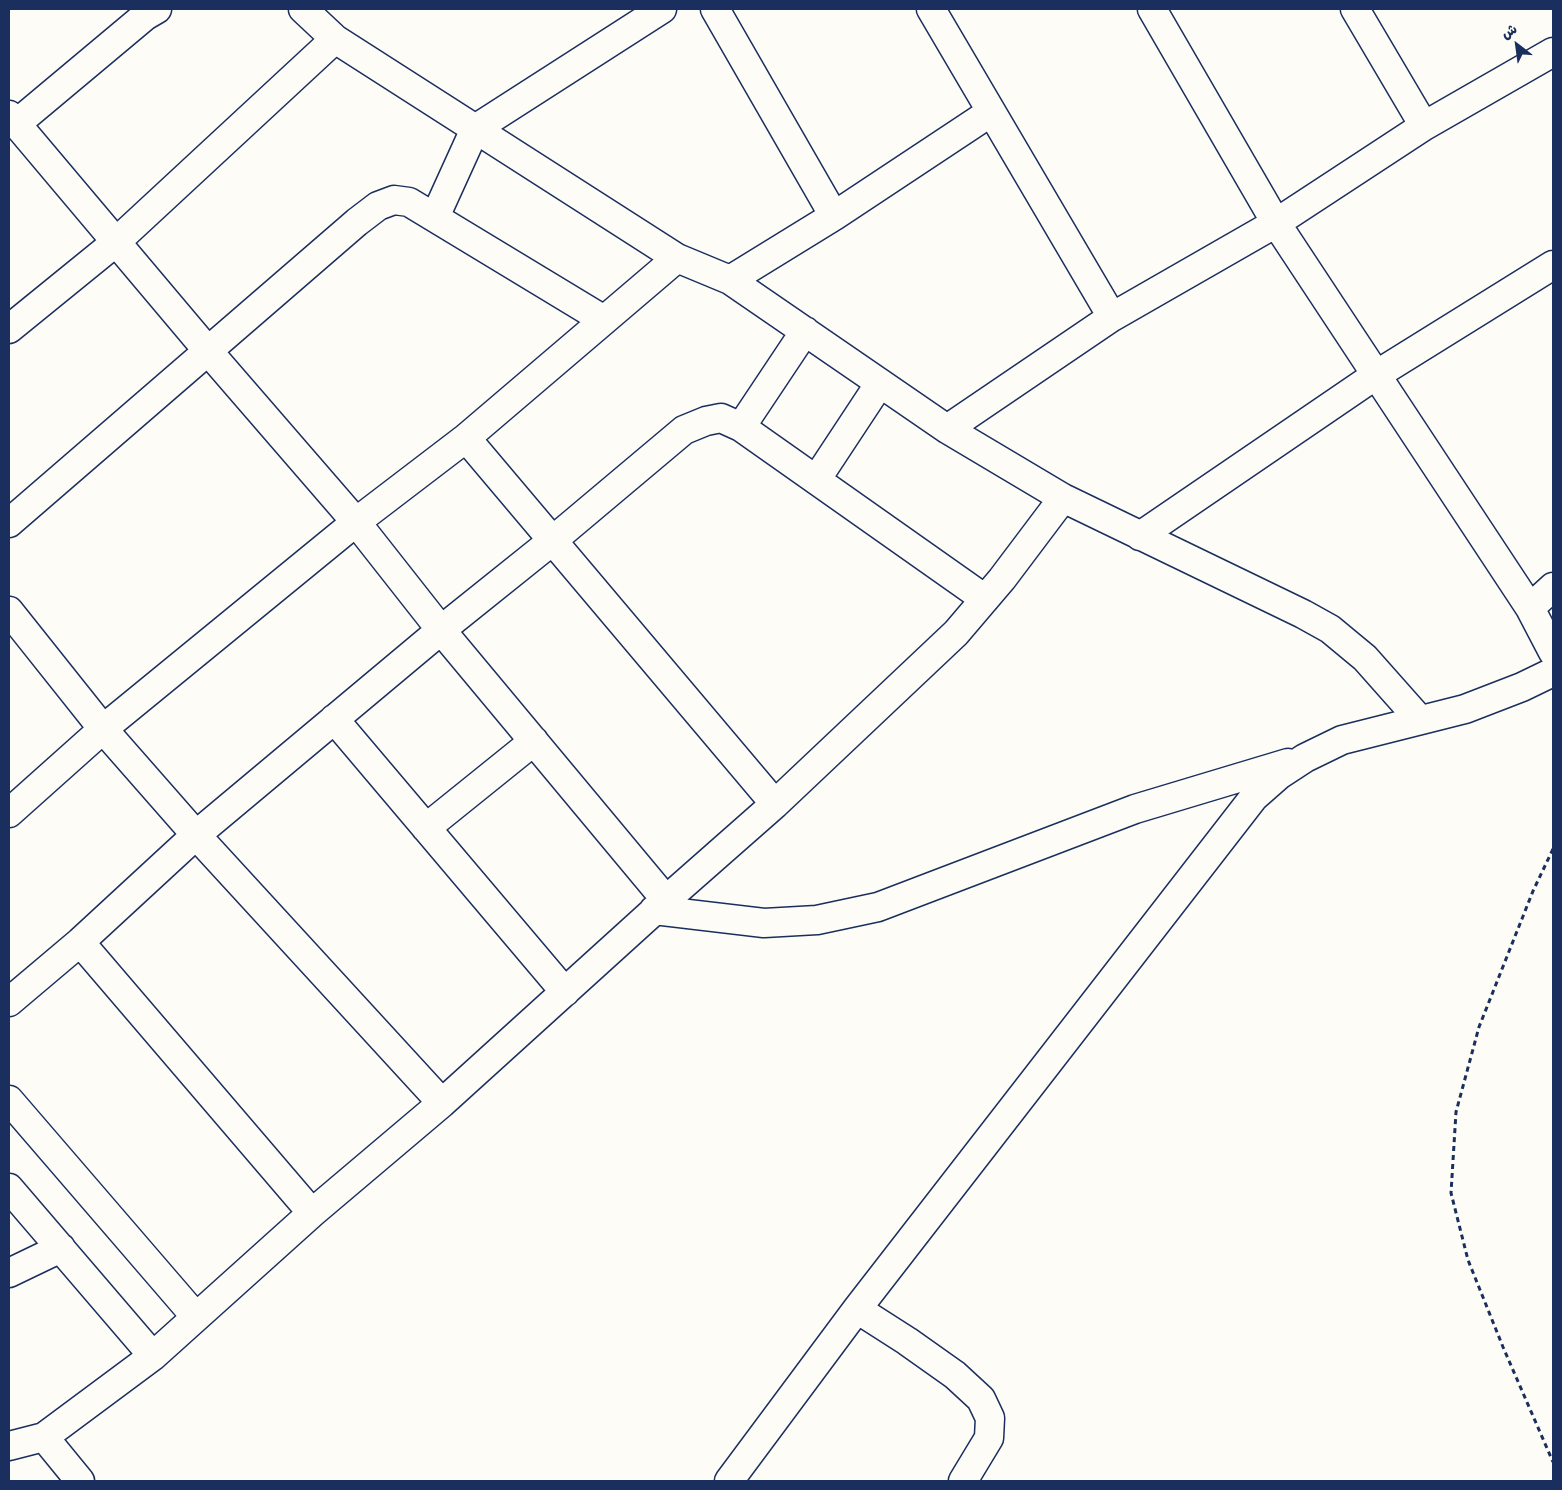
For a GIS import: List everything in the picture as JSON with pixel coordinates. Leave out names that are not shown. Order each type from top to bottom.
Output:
[{"type":"street","points":[[303,9],[335,39],[677,258],[730,280],[947,429],[1063,498],[1303,614],[1330,629],[1365,658],[1420,720]]},
{"type":"street","points":[[435,217],[475,129],[662,9]]},
{"type":"street","points":[[715,9],[834,216]]},
{"type":"street","points":[[931,9],[1112,317]]},
{"type":"street","points":[[1152,9],[1276,223],[1530,608],[1553,652]]},
{"type":"street","points":[[1355,9],[1424,126]]},
{"type":"street","points":[[147,11],[12,119],[208,351],[356,522],[534,741],[660,905],[764,923],[817,920],[878,907],[1135,809],[1305,758]]},
{"type":"street","points":[[9,329],[116,242],[335,39]]},
{"type":"street","points":[[947,429],[1112,317],[1276,223],[1424,126],[1553,52]]},
{"type":"street","points":[[730,280],[834,216],[991,112]]},
{"type":"street","points":[[9,523],[357,222],[378,206],[394,200],[409,202],[604,320]]},
{"type":"street","points":[[9,813],[104,729],[356,522],[466,438],[677,258]]},
{"type":"street","points":[[1140,536],[1376,375],[1553,265]]},
{"type":"street","points":[[741,427],[805,332]]},
{"type":"street","points":[[816,480],[880,383]]},
{"type":"street","points":[[9,1002],[80,942],[196,835],[684,430],[706,421],[721,418],[741,427],[985,599]]},
{"type":"street","points":[[466,438],[775,804]]},
{"type":"street","points":[[9,1446],[44,1437],[153,1356],[312,1214],[442,1103],[660,905],[775,804],[956,633],[985,599],[1063,498]]},
{"type":"street","points":[[1530,608],[1553,587]]},
{"type":"street","points":[[9,611],[104,729],[196,835],[442,1103]]},
{"type":"street","points":[[729,1481],[857,1309],[1254,797],[1279,775],[1305,758],[1342,740],[1465,708],[1522,687],[1553,672]]},
{"type":"street","points":[[334,719],[565,992]]},
{"type":"street","points":[[426,828],[534,741]]},
{"type":"street","points":[[80,942],[312,1214]]},
{"type":"street","points":[[9,1100],[196,1317]]},
{"type":"street","points":[[9,1188],[153,1356]]},
{"type":"street","points":[[9,1273],[61,1248]]},
{"type":"street","points":[[857,1309],[955,1375],[981,1400],[990,1418],[989,1438],[964,1481]]},
{"type":"street","points":[[44,1437],[80,1481]]},
{"type":"path","points":[[1553,849],[1533,891],[1479,1026],[1456,1112],[1451,1193],[1468,1260],[1553,1462]]}]
